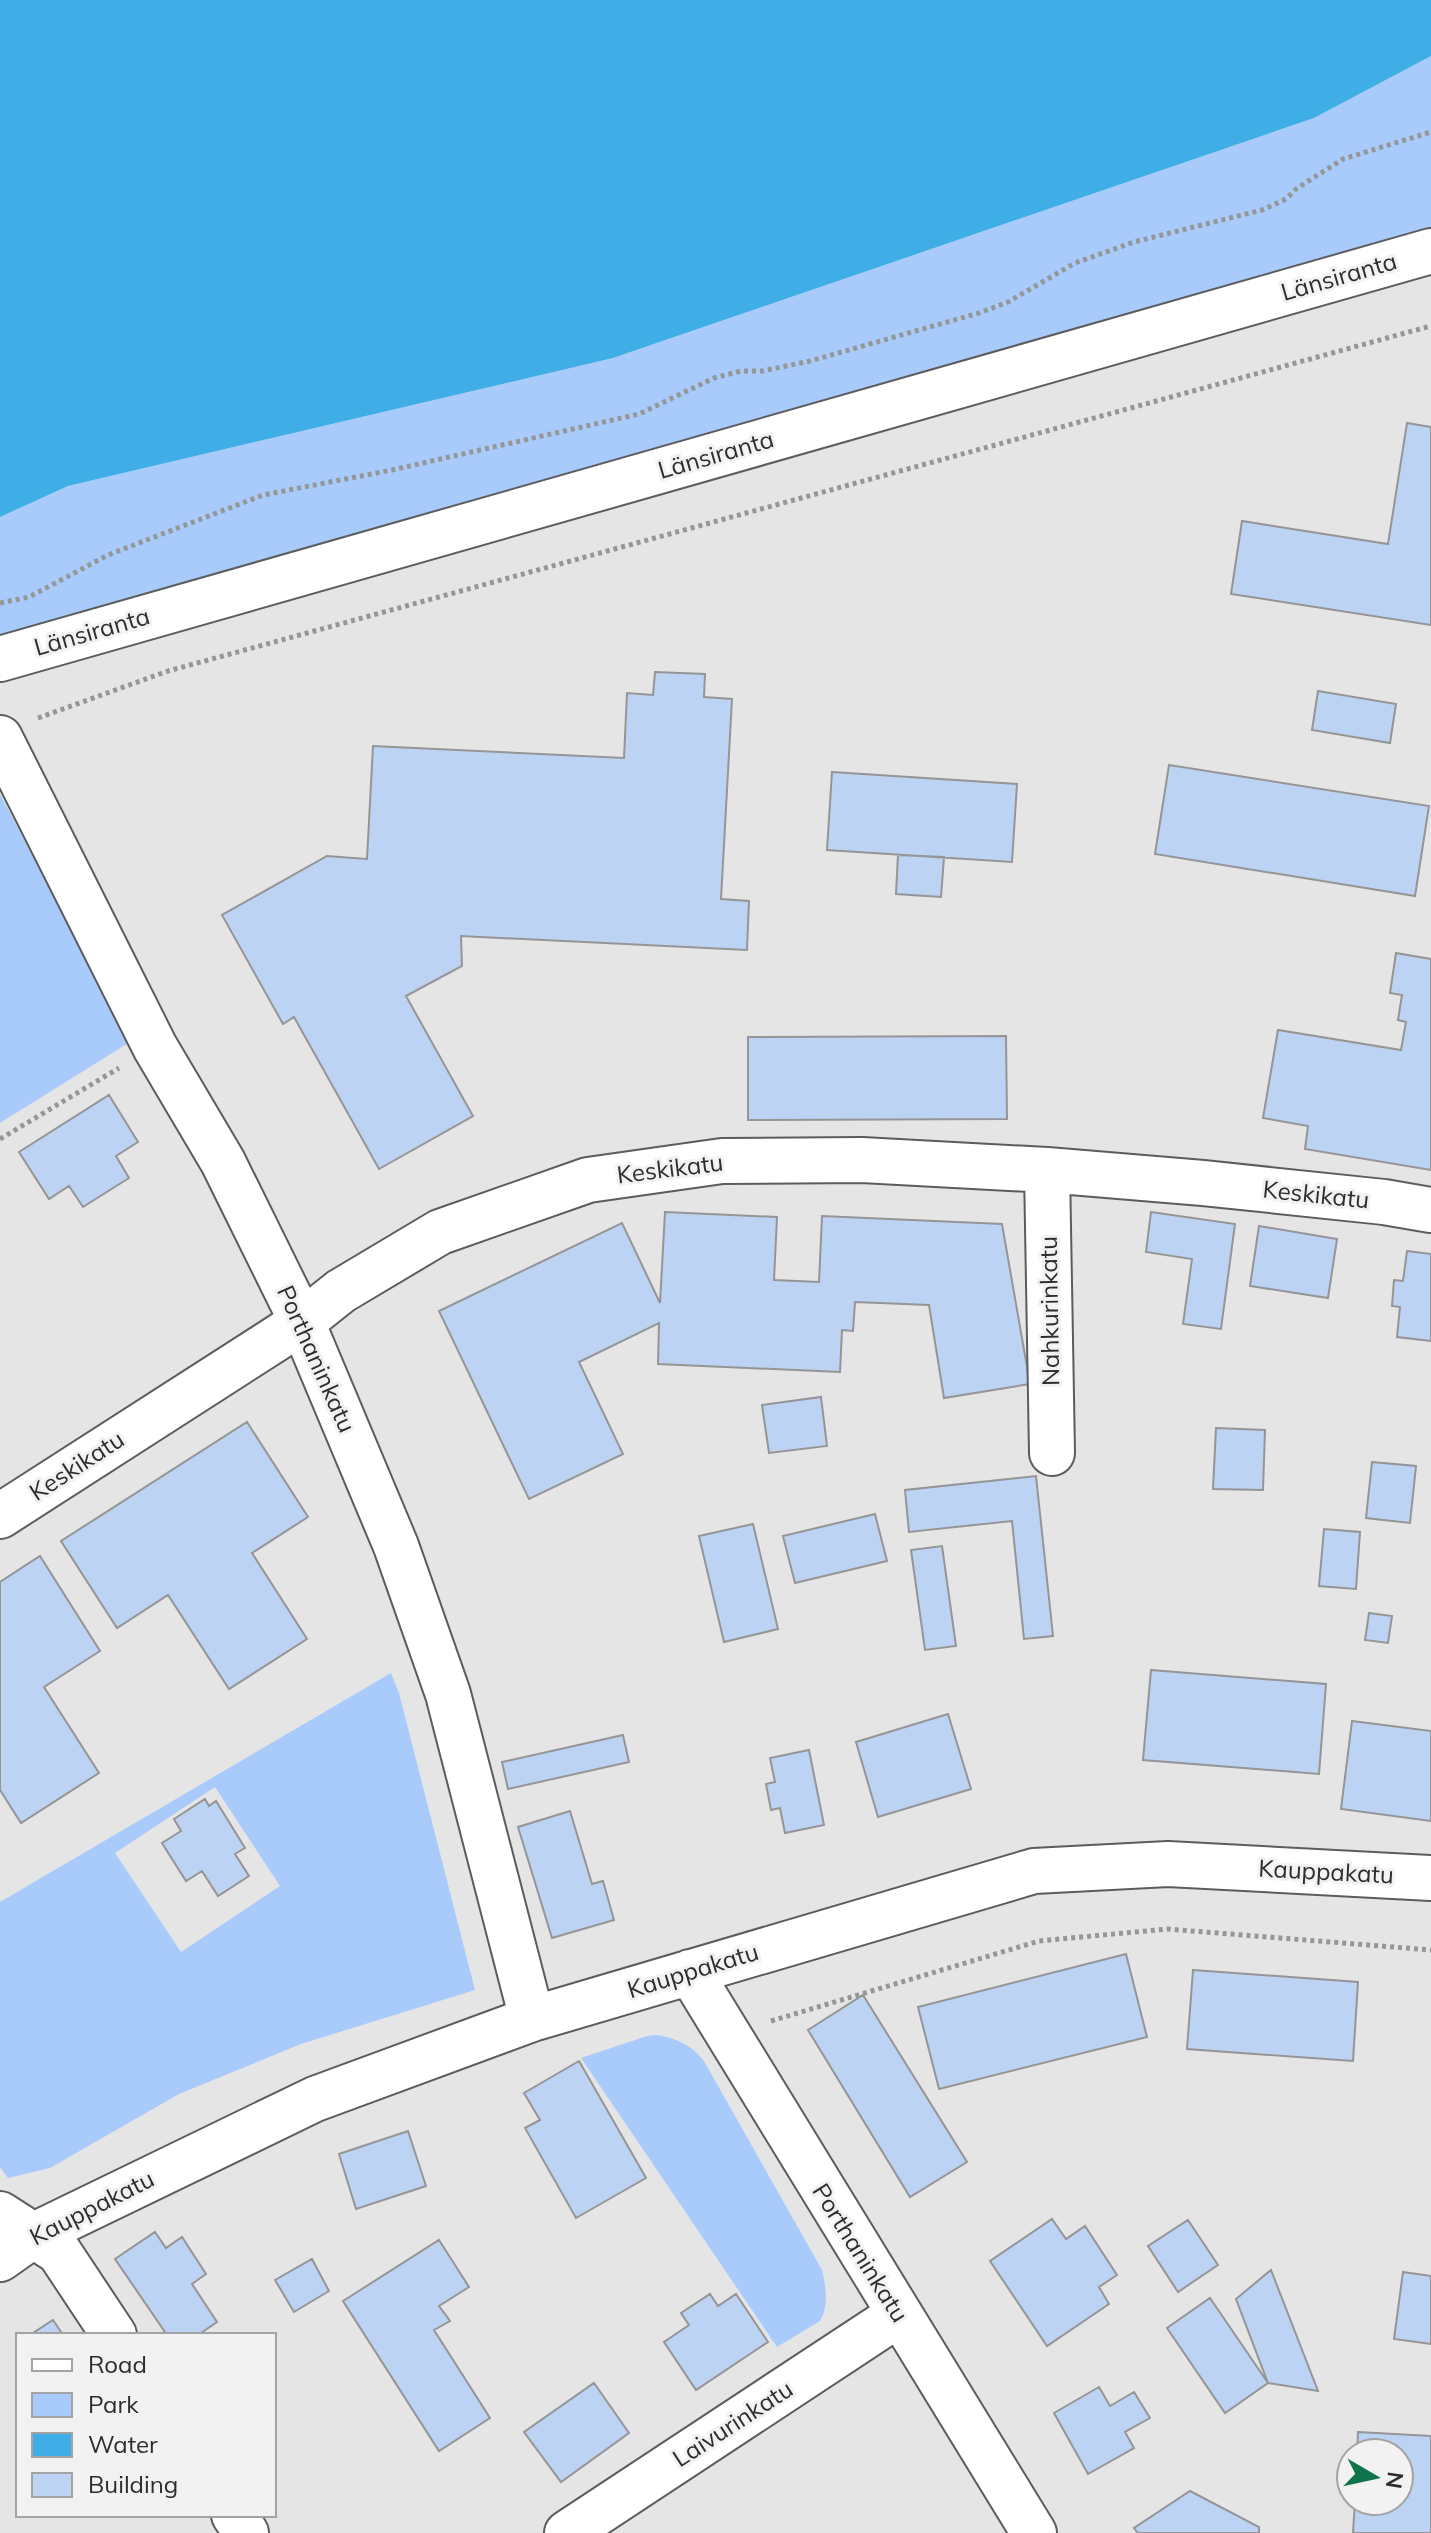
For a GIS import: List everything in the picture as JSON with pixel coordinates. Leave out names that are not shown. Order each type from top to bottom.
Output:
[{"type":"street","name":"Länsiranta","points":[[0,659],[1431,251]]},
{"type":"street","name":"Porthaninkatu","points":[[18,729],[155,1047],[223,1162],[302,1322],[396,1546],[448,1694],[532,2019]]},
{"type":"street","name":"Keskikatu","points":[[0,1516],[302,1322],[341,1291],[440,1232],[588,1180],[722,1161],[862,1160],[1047,1170],[1203,1183],[1384,1202],[1431,1210]]},
{"type":"street","name":"Nahkurinkatu","points":[[1047,1170],[1052,1453]]},
{"type":"street","name":"Kauppakatu","points":[[11,2236],[315,2099],[532,2019],[1034,1871],[1168,1864],[1431,1878]]},
{"type":"street","name":"Porthaninkatu","points":[[690,1972],[1034,2533]]},
{"type":"street","points":[[11,2236],[59,2252],[113,2333]]},
{"type":"street","name":"Laivurinkatu","points":[[567,2533],[898,2315]]},
{"type":"path","points":[[0,603],[29,597],[108,555],[263,495],[392,470],[639,414],[714,378],[810,361],[979,313],[1008,302],[1075,263],[1134,242],[1262,210],[1286,199],[1296,189],[1343,159],[1431,132]]},
{"type":"path","points":[[18,729],[168,671],[1431,326]]},
{"type":"path","points":[[0,1139],[155,1047]]},
{"type":"path","points":[[726,2034],[1039,1941],[1167,1929],[1431,1950]]},
{"type":"green space","points":[[1431,56],[1431,236],[0,645],[0,517],[68,486],[613,358],[1314,118]]},
{"type":"green space","points":[[0,794],[130,1042],[0,1123]]},
{"type":"green space","points":[[391,1673],[399,1693],[475,1990],[301,2044],[179,2094],[50,2168],[8,2178],[0,2167],[0,1902]],"holes":[[[215,1787],[280,1886],[181,1952],[115,1853]]]},
{"type":"green space","points":[[657,2035],[683,2043],[704,2061],[822,2270],[826,2303],[820,2321],[777,2347],[581,2058]]},
{"type":"water","points":[[0,0],[1431,0],[1431,56],[1314,118],[613,358],[68,486],[0,517]]},
{"type":"building","points":[[1407,423],[1431,427],[1431,625],[1231,594],[1242,521],[1388,544]]},
{"type":"building","points":[[655,672],[705,674],[704,697],[732,699],[721,899],[749,901],[747,950],[461,936],[462,966],[406,996],[473,1116],[379,1169],[294,1017],[283,1024],[222,915],[327,856],[367,859],[373,746],[624,758],[627,693],[653,695]]},
{"type":"building","points":[[1318,691],[1396,704],[1390,743],[1312,730]]},
{"type":"building","points":[[1169,765],[1429,806],[1415,896],[1155,854]]},
{"type":"building","points":[[832,772],[1017,784],[1012,862],[827,850]]},
{"type":"building","points":[[898,855],[944,857],[941,897],[896,894]]},
{"type":"building","points":[[1396,953],[1431,959],[1431,1170],[1305,1149],[1308,1126],[1263,1118],[1278,1030],[1401,1050],[1406,1022],[1398,1020],[1402,995],[1390,993]]},
{"type":"building","points":[[1006,1036],[1007,1119],[748,1120],[748,1037]]},
{"type":"building","points":[[109,1095],[138,1142],[116,1156],[129,1178],[83,1207],[69,1186],[49,1199],[19,1152]]},
{"type":"building","points":[[665,1212],[777,1217],[774,1280],[819,1282],[822,1216],[1002,1224],[1030,1384],[944,1398],[929,1305],[855,1302],[853,1331],[842,1330],[840,1372],[658,1364],[659,1323],[579,1362],[623,1454],[529,1499],[439,1311],[622,1223],[660,1303]]},
{"type":"building","points":[[1151,1212],[1235,1224],[1221,1329],[1183,1324],[1192,1259],[1146,1252]]},
{"type":"building","points":[[1259,1226],[1337,1239],[1328,1298],[1250,1286]]},
{"type":"building","points":[[1407,1251],[1431,1254],[1431,1341],[1397,1337],[1400,1307],[1392,1306],[1394,1280],[1403,1281]]},
{"type":"building","points":[[821,1397],[827,1446],[769,1453],[762,1405]]},
{"type":"building","points":[[247,1422],[308,1517],[252,1553],[307,1639],[229,1689],[168,1595],[117,1628],[61,1541]]},
{"type":"building","points":[[1216,1428],[1265,1430],[1263,1490],[1213,1489]]},
{"type":"building","points":[[1372,1462],[1416,1466],[1410,1523],[1366,1518]]},
{"type":"building","points":[[1036,1476],[1053,1636],[1024,1639],[1012,1521],[909,1532],[905,1490]]},
{"type":"building","points":[[875,1514],[887,1561],[795,1583],[783,1536]]},
{"type":"building","points":[[753,1524],[778,1629],[724,1642],[699,1536]]},
{"type":"building","points":[[1324,1529],[1360,1532],[1356,1589],[1319,1586]]},
{"type":"building","points":[[942,1546],[956,1646],[925,1650],[911,1550]]},
{"type":"building","points":[[40,1556],[100,1651],[44,1687],[99,1773],[21,1823],[0,1790],[0,1582]]},
{"type":"building","points":[[1369,1613],[1392,1616],[1388,1643],[1365,1640]]},
{"type":"building","points":[[1151,1670],[1326,1684],[1319,1774],[1143,1760]]},
{"type":"building","points":[[948,1714],[971,1789],[878,1817],[856,1742]]},
{"type":"building","points":[[1352,1721],[1431,1731],[1431,1821],[1341,1809]]},
{"type":"building","points":[[623,1735],[629,1762],[508,1789],[502,1762]]},
{"type":"building","points":[[809,1750],[824,1825],[785,1833],[780,1808],[771,1810],[766,1784],[775,1782],[770,1758]]},
{"type":"building","points":[[205,1799],[209,1806],[216,1801],[245,1848],[235,1854],[249,1876],[218,1896],[202,1871],[186,1881],[162,1843],[181,1831],[174,1819]]},
{"type":"building","points":[[570,1811],[592,1884],[603,1881],[614,1920],[552,1938],[518,1827]]},
{"type":"building","points":[[1126,1954],[1147,2037],[939,2089],[918,2007]]},
{"type":"building","points":[[1193,1970],[1358,1982],[1353,2061],[1187,2049]]},
{"type":"building","points":[[863,1995],[967,2162],[910,2197],[808,2030]]},
{"type":"building","points":[[579,2061],[646,2178],[576,2218],[525,2128],[540,2120],[524,2093]]},
{"type":"building","points":[[408,2131],[426,2186],[356,2209],[339,2154]]},
{"type":"building","points":[[1052,2219],[1066,2239],[1085,2226],[1117,2275],[1099,2287],[1109,2304],[1047,2346],[990,2261]]},
{"type":"building","points":[[1188,2220],[1218,2265],[1178,2292],[1148,2246]]},
{"type":"building","points":[[155,2232],[166,2248],[182,2237],[206,2274],[192,2284],[217,2322],[201,2333],[166,2333],[115,2259]]},
{"type":"building","points":[[439,2240],[469,2287],[439,2306],[450,2321],[434,2330],[490,2418],[439,2451],[343,2301]]},
{"type":"building","points":[[312,2259],[329,2291],[294,2312],[275,2280]]},
{"type":"building","points":[[1271,2270],[1318,2391],[1268,2383],[1236,2299]]},
{"type":"building","points":[[1403,2272],[1431,2276],[1431,2344],[1394,2339]]},
{"type":"building","points":[[710,2294],[718,2306],[736,2294],[768,2342],[696,2390],[664,2342],[689,2325],[681,2313]]},
{"type":"building","points":[[1210,2298],[1268,2383],[1225,2413],[1167,2328]]},
{"type":"building","points":[[53,2320],[62,2333],[33,2333]]},
{"type":"building","points":[[594,2383],[629,2433],[561,2482],[524,2432]]},
{"type":"building","points":[[1099,2387],[1110,2406],[1134,2392],[1150,2418],[1125,2432],[1134,2448],[1088,2474],[1054,2413]]},
{"type":"building","points":[[1358,2432],[1431,2436],[1431,2533],[1353,2533],[1354,2517],[1415,2517],[1415,2437],[1358,2437]]},
{"type":"building","points":[[1190,2491],[1259,2527],[1259,2533],[1138,2533],[1134,2528]]}]
